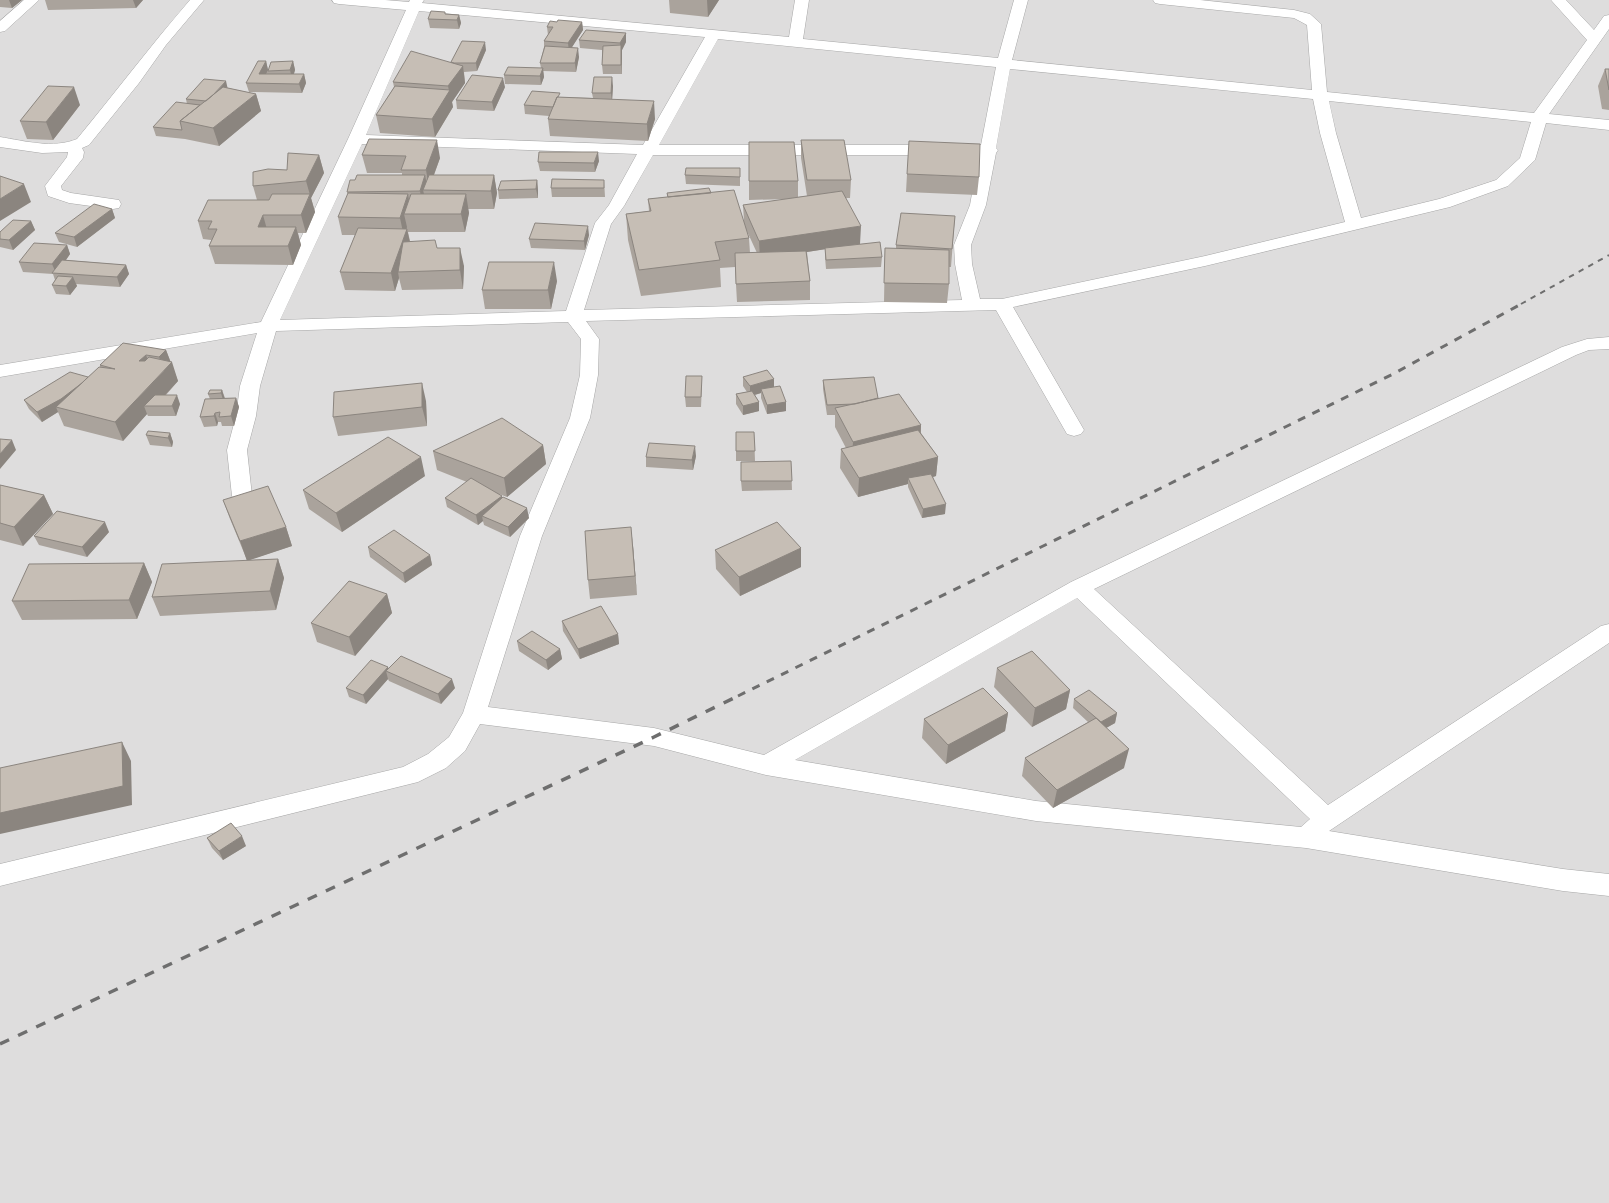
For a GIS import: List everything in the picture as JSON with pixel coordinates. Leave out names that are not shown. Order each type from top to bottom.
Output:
[{"type":"street","points":[[0,28],[32,0]]},
{"type":"street","points":[[0,142],[56,149],[73,147],[83,142],[134,80],[161,42],[197,0]]},
{"type":"street","points":[[339,0],[416,4],[1540,116],[1609,125]]},
{"type":"street","points":[[795,42],[802,0]]},
{"type":"street","points":[[972,305],[962,251],[964,236],[976,213],[990,150],[1003,63],[1021,0]]},
{"type":"street","points":[[1160,0],[1304,16],[1314,24],[1320,95],[1328,134],[1354,223]]},
{"type":"street","points":[[1558,0],[1594,39]]},
{"type":"street","points":[[242,496],[237,450],[246,416],[250,386],[268,326],[356,139],[416,4]]},
{"type":"street","points":[[0,371],[268,326],[1002,304],[1205,261],[1444,202],[1502,183],[1527,160],[1540,116],[1609,19]]},
{"type":"street","points":[[573,316],[596,241],[603,224],[616,206],[714,34]]},
{"type":"street","points":[[356,139],[648,150],[990,150]]},
{"type":"street","points":[[73,147],[76,152],[75,158],[53,186],[54,193],[69,198],[113,204]]},
{"type":"street","points":[[1002,304],[1074,430]]},
{"type":"street","points":[[0,875],[409,775],[437,761],[457,744],[474,714],[531,536],[580,418],[589,375],[590,340],[573,316]]},
{"type":"street","points":[[766,765],[1079,587],[1569,351],[1587,345],[1609,342]]},
{"type":"street","points":[[1079,587],[1326,818]]},
{"type":"street","points":[[1306,838],[1326,818],[1609,632]]},
{"type":"street","points":[[474,714],[654,737],[766,765],[1036,811],[1306,838],[1563,880],[1609,885]]},
{"type":"shaded area","points":[[0,0],[1609,0],[1609,1203],[0,1203]]},
{"type":"building","points":[[431,11],[459,15],[457,20],[428,19]]},
{"type":"building","points":[[558,20],[582,22],[568,43],[544,41],[553,27],[547,27],[550,21],[557,22]]},
{"type":"building","points":[[586,30],[626,33],[620,43],[579,40]]},
{"type":"building","points":[[462,41],[485,42],[476,63],[451,62]]},
{"type":"building","points":[[621,45],[621,65],[602,65],[603,46]]},
{"type":"building","points":[[545,46],[578,48],[575,63],[540,63]]},
{"type":"building","points":[[411,51],[463,66],[448,86],[393,82]]},
{"type":"building","points":[[258,61],[266,61],[259,74],[304,74],[299,84],[246,83]]},
{"type":"building","points":[[293,61],[290,70],[268,71],[271,62]]},
{"type":"building","points":[[508,67],[543,68],[540,76],[504,75]]},
{"type":"building","points":[[1605,69],[1609,69],[1609,90]]},
{"type":"building","points":[[472,75],[503,78],[492,102],[456,100]]},
{"type":"building","points":[[594,77],[612,77],[611,93],[592,93]]},
{"type":"building","points":[[204,79],[226,81],[206,101],[186,99]]},
{"type":"building","points":[[48,86],[74,87],[46,122],[20,121]]},
{"type":"building","points":[[395,86],[450,90],[432,119],[376,115]]},
{"type":"building","points":[[223,87],[256,94],[213,128],[180,121]]},
{"type":"building","points":[[532,91],[560,93],[553,107],[524,105]]},
{"type":"building","points":[[557,97],[654,101],[647,124],[548,119]]},
{"type":"building","points":[[176,102],[200,105],[180,121],[182,130],[153,127]]},
{"type":"building","points":[[369,139],[437,140],[426,170],[401,170],[406,156],[362,155]]},
{"type":"building","points":[[801,140],[844,140],[851,180],[807,180]]},
{"type":"building","points":[[909,141],[980,144],[979,177],[907,174]]},
{"type":"building","points":[[749,142],[794,142],[798,181],[749,181]]},
{"type":"building","points":[[539,152],[598,152],[594,163],[538,162]]},
{"type":"building","points":[[288,153],[319,155],[306,181],[253,186],[253,172],[268,169],[287,170]]},
{"type":"building","points":[[686,168],[740,168],[740,177],[685,175]]},
{"type":"building","points":[[357,175],[425,175],[420,191],[347,192],[350,180],[355,180]]},
{"type":"building","points":[[429,175],[494,175],[491,191],[423,190]]},
{"type":"building","points":[[0,176],[24,184],[0,199]]},
{"type":"building","points":[[552,179],[604,180],[604,188],[551,188]]},
{"type":"building","points":[[537,180],[536,189],[498,190],[501,181]]},
{"type":"building","points":[[709,188],[711,193],[668,197],[667,193]]},
{"type":"building","points":[[734,190],[749,238],[715,242],[720,260],[639,270],[626,214],[651,211],[648,199]]},
{"type":"building","points":[[842,191],[861,226],[759,241],[743,205]]},
{"type":"building","points":[[348,193],[408,194],[400,218],[338,217]]},
{"type":"building","points":[[272,194],[310,194],[301,215],[263,215],[258,227],[296,227],[288,246],[209,246],[217,229],[208,229],[212,221],[198,221],[208,200],[269,200]]},
{"type":"building","points":[[411,194],[466,194],[461,214],[404,214]]},
{"type":"building","points":[[94,204],[112,209],[74,237],[55,233]]},
{"type":"building","points":[[901,213],[955,216],[952,249],[896,245]]},
{"type":"building","points":[[13,220],[31,221],[9,240],[0,239],[0,232]]},
{"type":"building","points":[[535,223],[588,226],[584,241],[529,239]]},
{"type":"building","points":[[358,228],[407,229],[391,273],[340,272]]},
{"type":"building","points":[[435,240],[437,248],[460,248],[460,270],[398,272],[403,242]]},
{"type":"building","points":[[880,242],[882,257],[826,260],[825,248]]},
{"type":"building","points":[[34,243],[67,245],[52,264],[19,262]]},
{"type":"building","points":[[885,248],[949,250],[949,284],[884,283]]},
{"type":"building","points":[[806,251],[810,281],[736,284],[735,253]]},
{"type":"building","points":[[62,260],[126,265],[117,277],[52,273]]},
{"type":"building","points":[[489,262],[554,262],[548,290],[482,290]]},
{"type":"building","points":[[58,276],[73,277],[66,286],[52,285]]},
{"type":"building","points":[[123,343],[166,350],[159,357],[146,355],[139,361],[145,361],[149,357],[172,362],[115,422],[56,407],[99,367],[115,369],[100,365]]},
{"type":"building","points":[[767,370],[774,379],[750,386],[743,377]]},
{"type":"building","points":[[70,372],[88,377],[61,399],[37,412],[24,400]]},
{"type":"building","points":[[686,376],[702,376],[701,397],[685,397]]},
{"type":"building","points":[[874,377],[878,398],[855,404],[827,405],[823,380]]},
{"type":"building","points":[[422,383],[422,407],[333,417],[334,392]]},
{"type":"building","points":[[780,386],[786,402],[767,405],[761,389]]},
{"type":"building","points":[[210,390],[222,390],[221,393],[208,394]]},
{"type":"building","points":[[752,391],[759,402],[743,406],[736,394]]},
{"type":"building","points":[[899,394],[921,425],[853,442],[835,408]]},
{"type":"building","points":[[155,395],[177,395],[172,406],[144,406]]},
{"type":"building","points":[[236,398],[231,416],[219,417],[220,412],[215,413],[214,416],[200,417],[205,399]]},
{"type":"building","points":[[502,418],[543,445],[504,478],[433,451]]},
{"type":"building","points":[[918,430],[938,457],[859,478],[841,449]]},
{"type":"building","points":[[148,431],[170,433],[168,438],[146,435]]},
{"type":"building","points":[[736,432],[754,432],[755,451],[736,451]]},
{"type":"building","points":[[388,437],[421,457],[336,513],[303,490]]},
{"type":"building","points":[[0,439],[12,440],[0,454]]},
{"type":"building","points":[[649,443],[695,446],[692,460],[646,457]]},
{"type":"building","points":[[791,461],[792,481],[741,481],[741,462]]},
{"type":"building","points":[[931,474],[946,504],[923,509],[908,478]]},
{"type":"building","points":[[471,478],[502,496],[476,515],[445,498]]},
{"type":"building","points":[[0,485],[44,495],[14,527],[0,523]]},
{"type":"building","points":[[268,486],[286,527],[240,541],[223,500]]},
{"type":"building","points":[[503,497],[527,508],[508,527],[482,516]]},
{"type":"building","points":[[57,511],[105,522],[82,547],[34,536]]},
{"type":"building","points":[[777,522],[801,548],[739,577],[715,550]]},
{"type":"building","points":[[631,527],[635,576],[588,580],[585,531]]},
{"type":"building","points":[[394,530],[430,555],[403,573],[368,547]]},
{"type":"building","points":[[278,559],[270,591],[152,597],[162,564]]},
{"type":"building","points":[[144,563],[129,600],[12,601],[29,564]]},
{"type":"building","points":[[349,581],[387,594],[349,637],[311,623]]},
{"type":"building","points":[[601,606],[618,634],[578,649],[562,621]]},
{"type":"building","points":[[532,631],[560,649],[546,660],[517,641]]},
{"type":"building","points":[[1032,651],[1070,690],[1035,708],[997,668]]},
{"type":"building","points":[[401,656],[452,679],[438,694],[386,671]]},
{"type":"building","points":[[371,660],[388,667],[363,695],[346,688]]},
{"type":"building","points":[[983,688],[1008,713],[948,745],[924,719]]},
{"type":"building","points":[[1089,690],[1117,713],[1101,722],[1074,699]]},
{"type":"building","points":[[1096,718],[1129,749],[1057,790],[1025,758]]},
{"type":"building","points":[[122,742],[123,786],[0,813],[0,768]]},
{"type":"building","points":[[231,823],[242,836],[219,851],[207,838]]},
{"type":"railway","points":[[1521,304],[1609,255]]},
{"type":"railway","points":[[738,696],[1393,374],[1523,303]]},
{"type":"railway","points":[[0,1044],[654,737],[740,695]]}]
